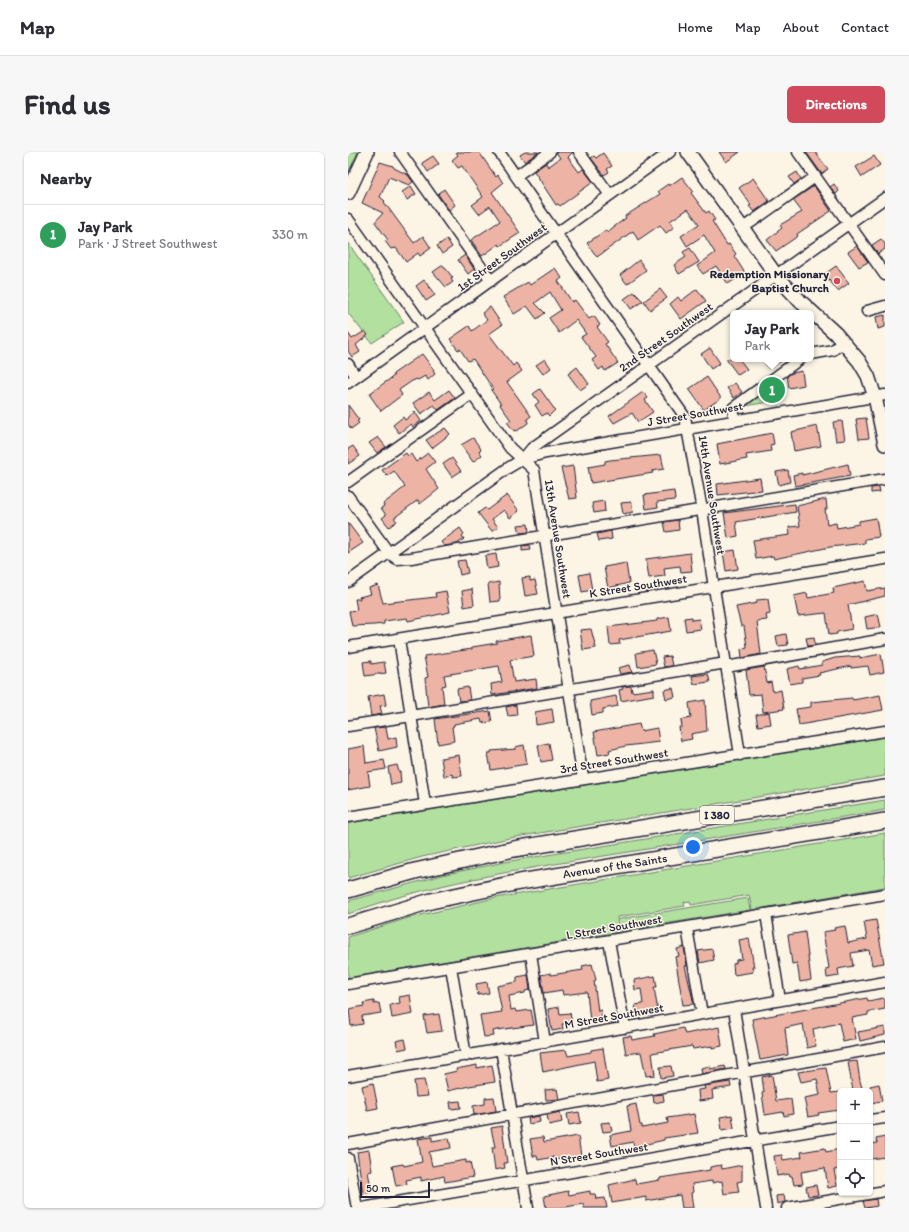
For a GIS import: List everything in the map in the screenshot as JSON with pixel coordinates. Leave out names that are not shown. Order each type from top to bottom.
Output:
[{"type":"highway","name":"I 380","points":[[348,890],[415,870],[514,849],[885,788]]},
{"type":"highway","name":"Avenue of the Saints","points":[[348,926],[431,901],[520,882],[885,822]]},
{"type":"main road","points":[[348,193],[367,152]]},
{"type":"main road","points":[[688,152],[776,275],[811,310]]},
{"type":"main road","points":[[814,313],[843,342],[859,361],[880,396],[885,444]]},
{"type":"street","points":[[400,152],[491,281]]},
{"type":"street","name":"14th Avenue Southwest","points":[[499,152],[685,417],[702,510],[740,755]]},
{"type":"street","points":[[516,176],[550,152]]},
{"type":"street","points":[[579,152],[610,195]]},
{"type":"street","name":"1st Street Southwest","points":[[352,380],[670,152]]},
{"type":"street","points":[[798,152],[885,275]]},
{"type":"street","points":[[743,228],[815,177]]},
{"type":"street","name":"2nd Street Southwest","points":[[348,582],[508,468],[528,457],[532,448],[650,366],[885,198]]},
{"type":"street","name":"13th Avenue Southwest","points":[[348,219],[510,448],[528,457],[534,470],[583,779]]},
{"type":"street","points":[[866,312],[885,306]]},
{"type":"street","points":[[814,353],[833,350],[843,342]]},
{"type":"street","points":[[735,421],[733,408],[796,362]]},
{"type":"street","points":[[348,364],[352,380]]},
{"type":"street","points":[[348,482],[472,394]]},
{"type":"street","name":"J Street Southwest","points":[[528,457],[688,428],[880,396]]},
{"type":"street","points":[[348,496],[389,553],[397,559],[411,558],[885,479]]},
{"type":"street","name":"K Street Southwest","points":[[348,647],[885,559]]},
{"type":"street","points":[[399,639],[425,804]]},
{"type":"street","points":[[348,726],[885,639]]},
{"type":"street","name":"3rd Street Southwest","points":[[348,817],[740,755],[885,730]]},
{"type":"street","name":"L Street Southwest","points":[[348,984],[885,894]]},
{"type":"street","points":[[766,914],[780,1000]]},
{"type":"street","points":[[687,928],[702,1014]]},
{"type":"street","points":[[610,941],[625,1028]]},
{"type":"street","points":[[531,954],[545,1042]]},
{"type":"street","points":[[451,967],[466,1056]]},
{"type":"street","name":"M Street Southwest","points":[[348,1076],[885,982]]},
{"type":"street","points":[[734,1009],[766,1208]]},
{"type":"street","points":[[348,1144],[885,1046]]},
{"type":"street","points":[[501,1049],[528,1208]]},
{"type":"street","points":[[873,1120],[885,1118]]},
{"type":"street","name":"N Street Southwest","points":[[362,1208],[837,1127]]},
{"type":"street","points":[[348,1158],[357,1208]]},
{"type":"street","points":[[787,1208],[885,1191]]},
{"type":"green space","points":[[348,152],[358,152],[348,173]]},
{"type":"green space","points":[[348,243],[404,322],[372,343],[348,313]]},
{"type":"green space","points":[[778,380],[781,400],[739,407]]},
{"type":"green space","points":[[885,737],[885,776],[510,838],[422,857],[348,878],[348,823]]},
{"type":"green space","points":[[885,800],[885,810],[507,872],[411,894],[348,914],[348,901],[446,874],[510,861]]},
{"type":"green space","points":[[885,833],[885,887],[752,910],[749,895],[691,905],[690,901],[684,902],[685,906],[617,917],[619,932],[348,978],[348,937],[408,918],[495,898]]},
{"type":"green space","points":[[748,898],[750,910],[621,931],[619,919]]},
{"type":"building","points":[[456,152],[479,152],[496,177],[498,175],[503,183],[492,192],[520,233],[500,246],[499,244],[482,256],[471,240],[500,221],[490,206],[479,214],[472,205],[483,197],[462,166],[458,168],[452,160],[458,155]]},
{"type":"building","points":[[525,152],[538,152],[525,162],[520,155]]},
{"type":"building","points":[[556,152],[573,152],[568,157],[579,172],[583,169],[593,182],[560,206],[558,204],[556,205],[534,171],[546,163],[548,167],[560,158]]},
{"type":"building","points":[[719,152],[740,152],[726,162]]},
{"type":"building","points":[[806,152],[815,152],[828,169],[822,174]]},
{"type":"building","points":[[603,153],[612,166],[607,169],[609,172],[604,175],[591,158],[594,156],[596,158]]},
{"type":"building","points":[[433,156],[439,164],[428,172],[422,163]]},
{"type":"building","points":[[874,156],[880,165],[862,177],[856,167]]},
{"type":"building","points":[[380,162],[393,166],[394,168],[408,175],[413,182],[409,185],[389,177],[380,197],[385,201],[384,202],[414,243],[423,236],[431,248],[420,256],[418,253],[406,262],[396,248],[391,249],[385,241],[388,240],[375,222],[383,213],[362,203]]},
{"type":"building","points":[[797,172],[801,179],[794,184],[789,177]]},
{"type":"building","points":[[682,177],[693,191],[691,193],[706,213],[709,211],[715,220],[712,221],[727,245],[729,244],[736,254],[734,256],[745,273],[728,284],[716,266],[703,274],[697,266],[715,253],[704,235],[687,246],[681,236],[699,224],[688,209],[670,221],[674,227],[666,233],[660,225],[638,240],[633,231],[597,257],[587,243],[606,230],[607,232],[626,218],[625,216],[660,194],[658,191],[668,184],[669,186]]},
{"type":"building","points":[[753,178],[769,201],[754,212],[739,188]]},
{"type":"building","points":[[834,184],[839,191],[836,194],[830,187]]},
{"type":"building","points":[[411,186],[416,194],[407,200],[402,192]]},
{"type":"building","points":[[814,186],[831,211],[797,234],[798,236],[776,251],[767,240],[782,228],[780,225],[802,212],[793,200]]},
{"type":"building","points":[[444,189],[455,205],[449,210],[438,194]]},
{"type":"building","points":[[447,239],[452,247],[442,254],[437,246]]},
{"type":"building","points":[[881,239],[885,244],[885,249],[878,254],[872,245]]},
{"type":"building","points":[[857,246],[868,262],[859,267],[848,252]]},
{"type":"building","points":[[690,248],[699,262],[679,274],[674,265],[686,257],[683,252]]},
{"type":"building","points":[[465,255],[474,269],[468,274],[458,260]]},
{"type":"building","points":[[639,260],[646,270],[627,284],[620,275]]},
{"type":"building","points":[[443,265],[453,278],[451,279],[453,282],[446,287],[433,272]]},
{"type":"building","points":[[836,266],[849,283],[838,291],[829,280],[827,282],[822,276]]},
{"type":"building","points":[[555,268],[562,278],[558,281],[572,302],[575,300],[589,319],[594,316],[600,325],[597,327],[608,342],[605,344],[618,363],[605,371],[603,367],[599,370],[592,360],[596,357],[581,337],[586,334],[576,320],[559,333],[549,318],[561,310],[550,292],[535,303],[545,313],[537,319],[527,306],[514,314],[503,297],[528,282],[530,285]]},
{"type":"building","points":[[424,280],[435,295],[426,301],[416,286]]},
{"type":"building","points":[[660,289],[667,298],[650,310],[644,301]]},
{"type":"building","points":[[697,289],[706,301],[681,319],[670,304],[678,297],[681,301]]},
{"type":"building","points":[[634,292],[643,301],[631,309],[624,299]]},
{"type":"building","points":[[490,307],[502,325],[489,334],[513,366],[516,363],[522,371],[507,382],[531,416],[527,419],[528,423],[517,431],[514,431],[507,422],[511,420],[500,405],[501,404],[491,390],[493,389],[473,359],[468,361],[460,349],[458,350],[450,339],[469,326],[472,331],[487,320],[482,313]]},
{"type":"building","points":[[885,315],[885,327],[878,329],[876,317]]},
{"type":"building","points":[[365,331],[368,335],[356,345],[360,352],[352,357],[348,351],[348,333],[352,339]]},
{"type":"building","points":[[710,348],[720,363],[711,369],[701,354]]},
{"type":"building","points":[[422,354],[434,370],[433,371],[435,374],[428,380],[425,376],[418,380],[412,381],[399,390],[402,395],[381,411],[369,394],[394,376],[393,374]]},
{"type":"building","points":[[545,359],[551,368],[543,374],[536,365]]},
{"type":"building","points":[[726,359],[730,359],[730,362],[741,362],[747,369],[738,375]]},
{"type":"building","points":[[766,362],[780,362],[769,369],[765,363]]},
{"type":"building","points":[[577,367],[589,384],[580,390],[568,374]]},
{"type":"building","points":[[802,371],[804,385],[789,388],[787,376],[792,373]]},
{"type":"building","points":[[707,377],[721,398],[704,410],[689,389]]},
{"type":"building","points":[[735,383],[742,392],[734,398],[727,388]]},
{"type":"building","points":[[540,389],[555,410],[549,416],[547,413],[542,416],[535,405],[539,402],[533,394]]},
{"type":"building","points":[[449,390],[455,398],[438,410],[434,405],[421,414],[413,403],[429,392],[435,400]]},
{"type":"building","points":[[643,392],[648,398],[645,400],[653,412],[638,422],[632,413],[614,423],[609,416]]},
{"type":"building","points":[[348,405],[359,420],[357,421],[359,423],[351,429],[348,424]]},
{"type":"building","points":[[415,412],[421,421],[413,427],[411,424],[399,433],[393,425],[403,417],[405,420]]},
{"type":"building","points":[[866,418],[869,438],[859,439],[856,419]]},
{"type":"building","points":[[842,421],[845,440],[836,441],[833,422]]},
{"type":"building","points":[[817,426],[821,446],[794,451],[791,432]]},
{"type":"building","points":[[445,428],[450,434],[432,448],[426,440]]},
{"type":"building","points":[[772,433],[774,444],[770,445],[771,451],[746,455],[747,459],[720,464],[717,444]]},
{"type":"building","points":[[378,437],[386,447],[377,453],[369,443]]},
{"type":"building","points":[[473,438],[481,449],[479,451],[482,455],[473,462],[461,445]]},
{"type":"building","points":[[353,446],[360,456],[348,464],[348,449]]},
{"type":"building","points":[[406,453],[408,456],[411,454],[416,462],[428,453],[435,462],[426,469],[439,489],[420,504],[418,500],[394,518],[397,521],[389,527],[382,518],[386,515],[381,508],[384,506],[383,504],[405,487],[394,471],[387,476],[382,470]]},
{"type":"building","points":[[661,455],[664,469],[652,471],[653,473],[591,483],[588,467],[605,464],[605,461],[610,460]]},
{"type":"building","points":[[452,458],[461,471],[452,477],[443,464]]},
{"type":"building","points":[[848,464],[850,476],[795,486],[793,475],[802,473],[802,475]]},
{"type":"building","points":[[573,466],[577,498],[569,499],[561,468]]},
{"type":"building","points":[[788,470],[790,482],[779,485],[776,472]]},
{"type":"building","points":[[760,478],[762,490],[718,495],[717,484]]},
{"type":"building","points":[[879,487],[880,492],[871,493],[871,488]]},
{"type":"building","points":[[674,491],[675,500],[657,502],[658,507],[646,509],[644,495]]},
{"type":"building","points":[[507,495],[519,511],[510,518],[504,510],[492,519],[498,527],[492,531],[478,513],[485,508],[487,510]]},
{"type":"building","points":[[826,499],[827,509],[825,509],[827,525],[836,523],[837,528],[859,524],[859,521],[876,518],[879,537],[865,539],[865,543],[830,547],[774,559],[773,556],[756,559],[753,540],[790,535],[789,527],[800,526],[797,506]]},
{"type":"building","points":[[604,501],[605,511],[594,513],[592,503]]},
{"type":"building","points":[[631,502],[633,512],[623,514],[621,503]]},
{"type":"building","points":[[795,504],[796,512],[736,522],[738,536],[728,538],[724,513]]},
{"type":"building","points":[[678,520],[679,530],[666,532],[664,522]]},
{"type":"building","points":[[348,523],[363,543],[348,553]]},
{"type":"building","points":[[528,524],[529,532],[520,533],[518,525]]},
{"type":"building","points":[[460,528],[464,534],[462,536],[464,539],[457,544],[444,546],[441,542]]},
{"type":"building","points":[[611,531],[612,539],[599,541],[597,534]]},
{"type":"building","points":[[530,545],[531,550],[522,551],[522,546]]},
{"type":"building","points":[[735,550],[738,569],[726,571],[723,552]]},
{"type":"building","points":[[690,553],[692,571],[681,572],[680,566],[664,568],[665,576],[649,578],[646,559]]},
{"type":"building","points":[[496,554],[498,567],[487,569],[485,556]]},
{"type":"building","points":[[465,560],[468,573],[460,575],[457,561]]},
{"type":"building","points":[[626,563],[629,583],[608,588],[604,567]]},
{"type":"building","points":[[589,573],[592,590],[582,592],[579,575]]},
{"type":"building","points":[[530,577],[530,581],[535,580],[538,594],[525,596],[522,578]]},
{"type":"building","points":[[865,581],[867,591],[885,588],[885,596],[848,605],[852,629],[829,635],[826,613],[798,616],[794,596],[807,593],[808,598],[834,593],[833,588]]},
{"type":"building","points":[[499,582],[500,601],[490,602],[488,584]]},
{"type":"building","points":[[378,585],[383,603],[436,597],[435,593],[446,591],[450,612],[408,621],[407,618],[384,621],[384,624],[352,626],[349,611],[357,610],[355,599],[360,599],[359,597],[371,594],[369,588]]},
{"type":"building","points":[[472,589],[474,605],[464,607],[462,591]]},
{"type":"building","points":[[768,599],[770,614],[766,615],[767,620],[757,621],[761,654],[742,658],[741,649],[747,647],[744,626],[741,626],[736,607],[757,603],[757,600]]},
{"type":"building","points":[[878,614],[881,627],[867,629],[865,617]]},
{"type":"building","points":[[669,617],[671,631],[619,640],[620,644],[610,645],[608,627],[657,621],[657,619]]},
{"type":"building","points":[[692,617],[692,620],[699,619],[701,629],[686,631],[684,618]]},
{"type":"building","points":[[591,629],[596,648],[583,650],[580,630]]},
{"type":"building","points":[[786,634],[788,645],[778,646],[776,636]]},
{"type":"building","points":[[531,635],[534,656],[510,660],[514,682],[536,679],[537,688],[492,695],[491,684],[502,682],[499,666],[444,675],[446,685],[442,686],[444,704],[428,707],[425,678],[428,677],[424,656],[472,649],[472,647],[497,643],[496,641]]},
{"type":"building","points":[[814,637],[815,645],[808,646],[806,638]]},
{"type":"building","points":[[653,650],[656,664],[638,667],[636,653]]},
{"type":"building","points":[[881,654],[884,672],[870,675],[868,666],[851,668],[851,666],[819,673],[820,675],[802,678],[802,682],[790,684],[787,669],[799,666],[800,669],[822,665],[822,662],[835,658],[860,656],[860,658]]},
{"type":"building","points":[[670,656],[672,666],[664,667],[662,657]]},
{"type":"building","points":[[371,661],[371,664],[384,662],[386,673],[365,676],[363,662]]},
{"type":"building","points":[[630,665],[632,672],[620,674],[618,668]]},
{"type":"building","points":[[764,667],[767,683],[771,682],[773,692],[781,690],[784,709],[763,712],[761,694],[749,695],[746,670]]},
{"type":"building","points":[[708,674],[710,682],[694,684],[692,676]]},
{"type":"building","points":[[631,686],[632,692],[654,689],[654,695],[621,701],[619,690],[623,689],[622,687]]},
{"type":"building","points":[[468,687],[470,700],[459,701],[457,689]]},
{"type":"building","points":[[673,688],[675,697],[666,699],[664,690]]},
{"type":"building","points":[[384,694],[386,705],[380,706],[382,714],[371,716],[368,697]]},
{"type":"building","points":[[880,695],[883,710],[799,725],[796,709],[811,707],[811,702],[852,698],[853,700]]},
{"type":"building","points":[[616,696],[618,706],[603,709],[603,713],[592,715],[590,701]]},
{"type":"building","points":[[705,700],[707,731],[691,734],[692,739],[681,741],[679,727],[682,727],[681,720],[691,718],[689,703]]},
{"type":"building","points":[[516,705],[517,715],[508,716],[506,707]]},
{"type":"building","points":[[552,709],[554,722],[536,725],[535,712]]},
{"type":"building","points":[[490,711],[492,722],[482,723],[481,719],[454,724],[452,727],[454,741],[438,744],[435,719]]},
{"type":"building","points":[[769,712],[771,724],[758,726],[756,715]]},
{"type":"building","points":[[639,724],[641,731],[657,728],[659,742],[626,746],[609,750],[610,753],[598,755],[594,732]]},
{"type":"building","points":[[386,727],[388,739],[396,737],[397,747],[379,751],[374,728]]},
{"type":"building","points":[[549,743],[552,760],[541,762],[538,745]]},
{"type":"building","points":[[524,745],[527,764],[491,770],[488,753],[491,753],[491,751],[516,749],[515,747]]},
{"type":"building","points":[[364,746],[366,763],[384,760],[386,769],[368,772],[370,786],[348,790],[348,749]]},
{"type":"building","points":[[459,755],[462,776],[453,777],[452,774],[444,776],[441,758]]},
{"type":"building","points":[[397,765],[400,772],[401,783],[391,785],[388,767]]},
{"type":"building","points":[[876,920],[884,963],[872,965],[869,950],[851,953],[853,966],[838,969],[839,976],[827,978],[826,969],[829,968],[823,932],[835,930],[834,928],[845,926],[848,943],[867,939],[864,922]]},
{"type":"building","points":[[805,932],[811,980],[800,982],[797,963],[792,964],[788,935]]},
{"type":"building","points":[[749,938],[754,967],[752,967],[753,972],[734,975],[733,964],[736,963],[736,960],[742,959],[739,940]]},
{"type":"building","points":[[684,947],[687,966],[685,966],[694,1004],[683,1005],[675,957],[679,956],[677,949]]},
{"type":"building","points":[[712,949],[714,960],[700,963],[698,951]]},
{"type":"building","points":[[592,964],[596,980],[594,981],[598,1011],[601,1010],[602,1020],[590,1022],[587,992],[563,995],[562,990],[544,993],[541,975],[583,970],[582,966]]},
{"type":"building","points":[[528,975],[530,990],[525,991],[525,993],[509,996],[511,1010],[515,1009],[516,1012],[531,1010],[534,1025],[497,1030],[493,1031],[494,1036],[484,1037],[480,1015],[502,1012],[497,986],[517,982],[517,977]]},
{"type":"building","points":[[655,976],[657,987],[654,987],[658,1012],[637,1015],[635,1005],[643,1004],[641,989],[635,990],[634,980]]},
{"type":"building","points":[[487,982],[489,993],[478,995],[476,984]]},
{"type":"building","points":[[410,995],[413,1014],[392,1018],[390,1005],[400,1003],[399,997]]},
{"type":"building","points":[[867,998],[868,1001],[883,998],[885,1000],[885,1009],[868,1012],[868,1015],[852,1018],[856,1039],[843,1042],[839,1023],[813,1029],[816,1046],[807,1048],[803,1024],[785,1028],[788,1055],[760,1060],[752,1019]]},
{"type":"building","points":[[374,1001],[374,1004],[379,1003],[381,1013],[362,1016],[363,1024],[351,1026],[349,1009],[364,1006],[363,1003]]},
{"type":"building","points":[[559,1007],[560,1014],[570,1013],[572,1023],[562,1024],[563,1029],[552,1031],[548,1009]]},
{"type":"building","points":[[439,1014],[442,1031],[427,1033],[424,1016]]},
{"type":"building","points":[[719,1027],[722,1046],[693,1049],[692,1046],[652,1053],[655,1075],[646,1076],[641,1052],[626,1054],[623,1037],[631,1036],[632,1040],[655,1036],[654,1034],[683,1028],[685,1034]]},
{"type":"building","points":[[885,1027],[885,1035],[860,1041],[858,1032]]},
{"type":"building","points":[[405,1039],[407,1048],[398,1050],[396,1041]]},
{"type":"building","points":[[603,1048],[608,1080],[597,1082],[594,1061],[543,1072],[540,1053],[566,1050],[568,1056],[591,1052],[591,1050]]},
{"type":"building","points":[[857,1061],[862,1088],[852,1088],[848,1062]]},
{"type":"building","points":[[477,1065],[477,1068],[492,1065],[495,1082],[448,1091],[444,1074],[457,1071],[456,1069]]},
{"type":"building","points":[[671,1066],[673,1076],[661,1078],[660,1067]]},
{"type":"building","points":[[710,1066],[710,1069],[725,1066],[726,1069],[702,1074],[701,1068]]},
{"type":"building","points":[[826,1068],[831,1093],[837,1092],[837,1110],[818,1113],[819,1115],[808,1117],[804,1098],[820,1095],[817,1079],[801,1082],[798,1072]]},
{"type":"building","points":[[772,1075],[776,1101],[791,1099],[793,1114],[784,1116],[783,1112],[765,1115],[762,1093],[764,1092],[762,1077]]},
{"type":"building","points":[[424,1080],[428,1096],[416,1097],[414,1081]]},
{"type":"building","points":[[730,1082],[731,1087],[712,1090],[713,1099],[699,1101],[698,1090],[705,1089],[704,1086]]},
{"type":"building","points":[[373,1083],[378,1108],[367,1110],[362,1086]]},
{"type":"building","points":[[879,1084],[882,1101],[873,1102],[873,1088],[870,1088],[870,1086]]},
{"type":"building","points":[[557,1089],[559,1099],[546,1100],[545,1090]]},
{"type":"building","points":[[663,1094],[664,1101],[654,1103],[653,1095]]},
{"type":"building","points":[[494,1097],[496,1111],[474,1115],[473,1106],[485,1104],[485,1098]]},
{"type":"building","points":[[460,1101],[461,1108],[451,1109],[450,1102]]},
{"type":"building","points":[[636,1104],[640,1125],[642,1125],[642,1128],[668,1123],[667,1118],[694,1114],[698,1133],[664,1138],[664,1140],[634,1147],[633,1142],[612,1146],[610,1135],[631,1131],[627,1106]]},
{"type":"building","points":[[560,1112],[562,1122],[549,1125],[547,1115]]},
{"type":"building","points":[[579,1112],[581,1123],[569,1125],[567,1114]]},
{"type":"building","points":[[732,1115],[734,1128],[722,1130],[720,1117]]},
{"type":"building","points":[[539,1116],[540,1122],[529,1124],[528,1118]]},
{"type":"building","points":[[610,1122],[612,1131],[603,1132],[601,1123]]},
{"type":"building","points":[[502,1126],[507,1163],[504,1163],[505,1168],[495,1170],[492,1147],[495,1147],[491,1128]]},
{"type":"building","points":[[578,1136],[581,1156],[554,1160],[554,1157],[538,1160],[537,1156],[533,1156],[530,1139],[543,1137],[544,1142]]},
{"type":"building","points":[[432,1137],[432,1141],[449,1138],[451,1148],[429,1152],[432,1166],[466,1160],[466,1163],[470,1162],[473,1177],[445,1182],[444,1176],[421,1181],[421,1177],[406,1180],[407,1184],[396,1186],[392,1166],[403,1164],[404,1166],[422,1162],[418,1139]]},
{"type":"building","points":[[885,1137],[885,1157],[873,1159],[873,1144],[877,1143],[876,1139]]},
{"type":"building","points":[[825,1148],[826,1152],[837,1150],[837,1170],[834,1170],[837,1186],[828,1188],[825,1168],[801,1172],[803,1184],[794,1185],[792,1176],[790,1177],[789,1174],[777,1176],[774,1156],[782,1155],[783,1160],[802,1157],[801,1152]]},
{"type":"building","points":[[369,1150],[372,1171],[368,1172],[372,1192],[363,1194],[357,1152]]},
{"type":"building","points":[[721,1165],[722,1169],[742,1165],[742,1181],[737,1182],[739,1192],[724,1194],[722,1181],[712,1183],[712,1181],[692,1184],[693,1192],[691,1193],[693,1208],[682,1208],[680,1195],[646,1201],[646,1197],[612,1203],[609,1185],[635,1179],[636,1184],[660,1180],[660,1178],[710,1170],[710,1167]]},
{"type":"building","points":[[816,1185],[818,1195],[808,1196],[806,1187]]},
{"type":"building","points":[[568,1191],[569,1195],[590,1191],[590,1194],[595,1194],[596,1199],[605,1198],[607,1208],[584,1208],[583,1204],[560,1208],[546,1208],[544,1196]]},
{"type":"building","points":[[784,1195],[785,1202],[777,1204],[776,1196]]},
{"type":"building","points":[[876,1199],[877,1206],[865,1208],[863,1201]]},
{"type":"place","name":"Redemption Missionary Baptist Church","points":[[837,281]]},
{"type":"place","name":"Jay Park","points":[[772,390]]}]
